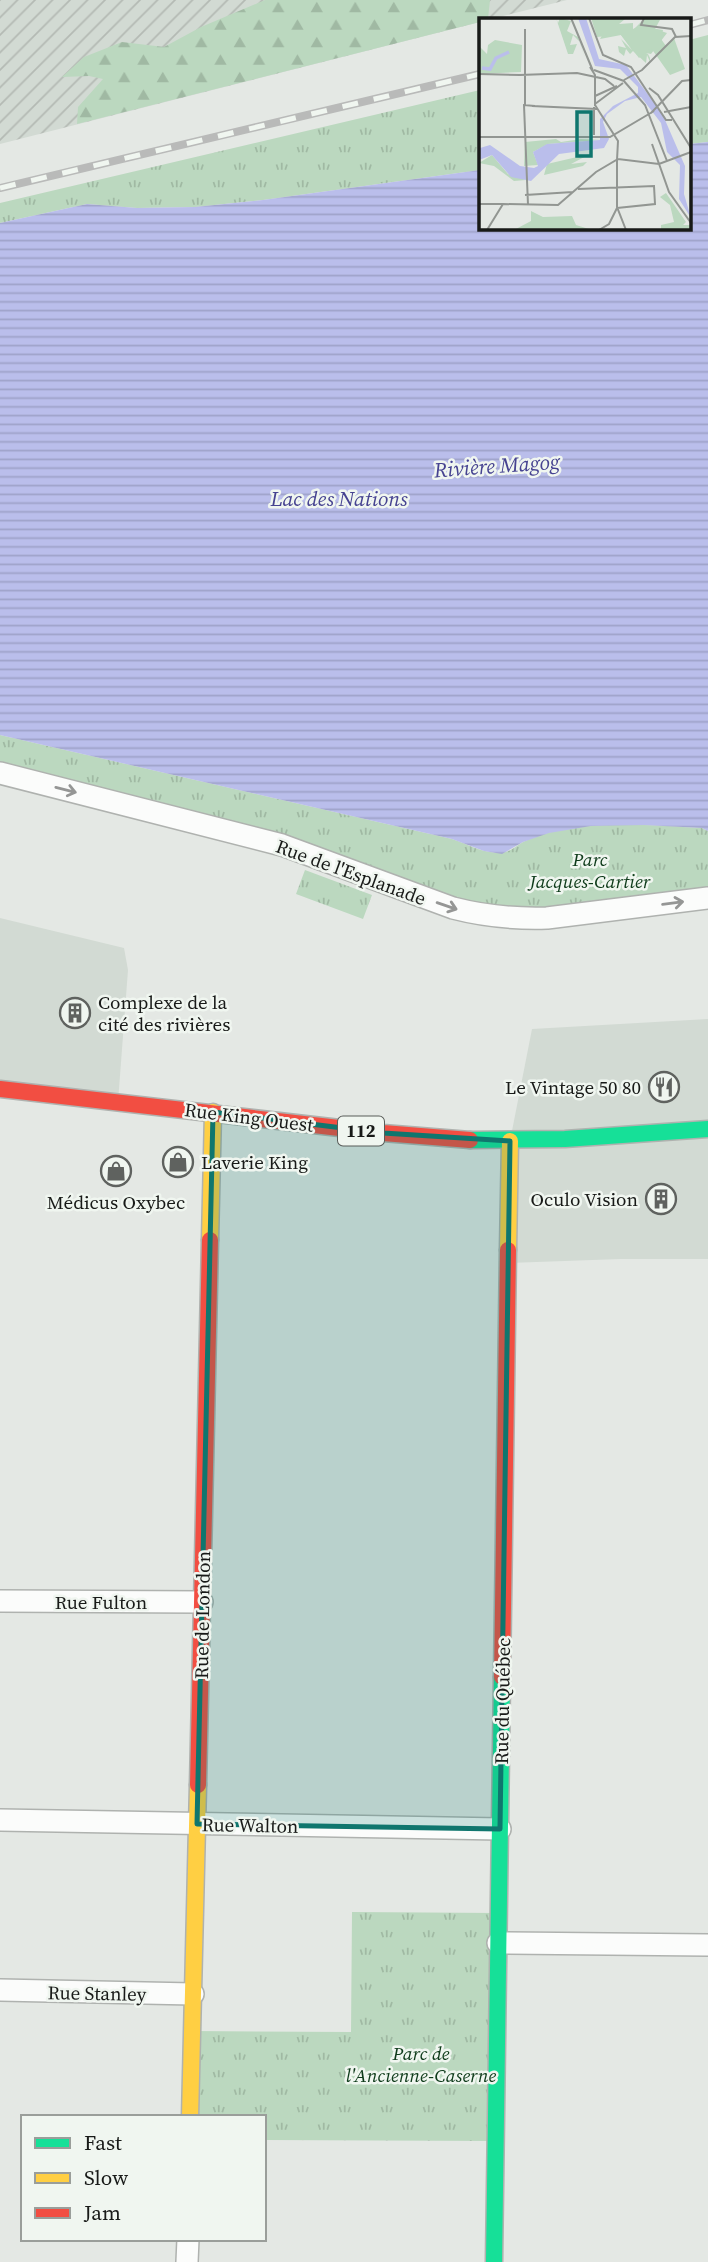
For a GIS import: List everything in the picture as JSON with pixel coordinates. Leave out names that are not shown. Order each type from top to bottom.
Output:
[{"type":"street","name":"Rue de l'Esplanade","points":[[0,773],[282,845],[453,908],[474,913],[522,919],[547,918],[708,898]]},
{"type":"street","name":"Rue King Ouest","points":[[0,1090],[213,1112],[395,1135],[510,1141],[708,1129]]},
{"type":"street","name":"Rue de London","points":[[190,2115],[213,1112]]},
{"type":"street","name":"Rue du Québec","points":[[494,2262],[510,1141]]},
{"type":"street","name":"Rue Fulton","points":[[0,1601],[202,1602]]},
{"type":"street","name":"Rue Walton","points":[[0,1820],[500,1829]]},
{"type":"street","points":[[499,1943],[708,1945]]},
{"type":"street","name":"Rue Stanley","points":[[0,1990],[193,1994]]},
{"type":"street","points":[[187,2262],[188,2241]]},
{"type":"highlighted area","points":[[213,1112],[383,1133],[510,1141],[500,1829],[197,1824]]},
{"type":"shaded area","points":[[0,0],[567,0],[495,18],[479,18],[479,22],[0,144]]},
{"type":"shaded area","points":[[0,918],[124,948],[128,970],[118,1102],[0,1089]]},
{"type":"shaded area","points":[[708,1019],[708,1259],[508,1263],[510,1141],[532,1029]]},
{"type":"green space","points":[[265,0],[490,0],[488,18],[479,18],[479,22],[77,124],[78,107],[103,79],[89,76],[62,77],[84,57],[122,42],[164,47],[201,27]]},
{"type":"green space","points":[[708,35],[708,142],[690,144],[690,40]]},
{"type":"green space","points":[[479,90],[479,170],[195,207],[137,208],[87,204],[0,223],[0,203]]},
{"type":"green space","name":"Parc Jacques-Cartier","points":[[0,735],[452,839],[493,853],[506,852],[539,835],[575,828],[633,825],[702,828],[708,831],[708,898],[522,919],[309,854],[0,773]]},
{"type":"green space","points":[[305,870],[372,895],[363,919],[296,894]]},
{"type":"green space","name":"Parc de l'Ancienne-Caserne","points":[[352,1912],[499,1913],[496,2141],[266,2140],[266,2115],[190,2115],[192,2031],[351,2032]]},
{"type":"water","name":"Lac des Nations","points":[[708,142],[708,831],[702,828],[644,825],[591,826],[549,833],[523,842],[502,854],[484,851],[452,839],[0,735],[0,223],[87,204],[137,208],[195,207],[479,170],[479,229],[690,229],[690,144]]},
{"type":"railway","points":[[690,25],[708,20]]},
{"type":"railway","points":[[0,188],[479,74]]},
{"type":"traffic: fast","points":[[470,1140],[565,1139],[708,1129]]},
{"type":"traffic: fast","points":[[494,2262],[502,1677]]},
{"type":"traffic: slow","points":[[210,1240],[213,1112]]},
{"type":"traffic: slow","points":[[508,1250],[510,1141]]},
{"type":"traffic: slow","points":[[190,2115],[198,1785]]},
{"type":"traffic: jam","points":[[0,1089],[383,1133],[470,1140]]},
{"type":"traffic: jam","points":[[198,1785],[210,1240]]},
{"type":"traffic: jam","points":[[502,1677],[508,1250]]},
{"type":"place","name":"Complexe de la cité des rivières","points":[[75,1013]]},
{"type":"place","name":"Le Vintage 50 80","points":[[664,1087]]},
{"type":"place","name":"Laverie King","points":[[178,1162]]},
{"type":"place","name":"Médicus Oxybec","points":[[116,1171]]},
{"type":"place","name":"Oculo Vision","points":[[661,1199]]},
{"type":"water label","name":"Rivière Magog","points":[[497,466]]}]
